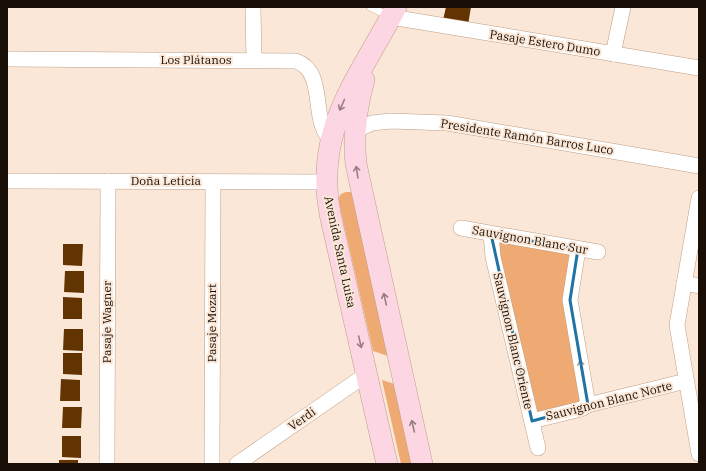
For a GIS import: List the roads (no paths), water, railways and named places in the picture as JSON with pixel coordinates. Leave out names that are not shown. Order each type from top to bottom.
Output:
[{"type":"main road","name":"Avenida Santa Luisa","points":[[387,464],[330,214],[326,182],[330,139],[346,96],[394,12]]},
{"type":"main road","name":"Avenida Santa Luisa","points":[[375,47],[359,99],[354,148],[359,185],[422,464]]},
{"type":"street","points":[[253,7],[254,60]]},
{"type":"street","points":[[613,54],[623,7]]},
{"type":"street","name":"Pasaje Estero Dumo","points":[[394,12],[613,54],[699,67]]},
{"type":"street","name":"Los Plátanos","points":[[7,59],[296,61],[306,66],[310,71],[317,93],[323,128],[330,139]]},
{"type":"street","name":"Presidente Ramón Barros Luco","points":[[355,131],[372,123],[391,121],[447,123],[699,166]]},
{"type":"street","name":"Doña Leticia","points":[[7,181],[326,182]]},
{"type":"street","name":"Pasaje Wagner","points":[[107,464],[108,181]]},
{"type":"street","name":"Pasaje Mozart","points":[[212,464],[213,182]]},
{"type":"street","points":[[699,198],[677,325],[699,454]]},
{"type":"street","name":"Sauvignon Blanc Sur","points":[[461,228],[598,252]]},
{"type":"street","name":"Sauvignon Blanc Oriente","points":[[491,234],[494,257],[538,448]]},
{"type":"street","points":[[578,249],[570,300],[588,405]]},
{"type":"street","points":[[684,283],[699,286]]},
{"type":"street","name":"Verdi","points":[[238,464],[367,374]]},
{"type":"street","name":"Sauvignon Blanc Norte","points":[[532,421],[581,409],[588,405],[686,382]]},
{"type":"lane","points":[[370,7],[394,12]]}]
